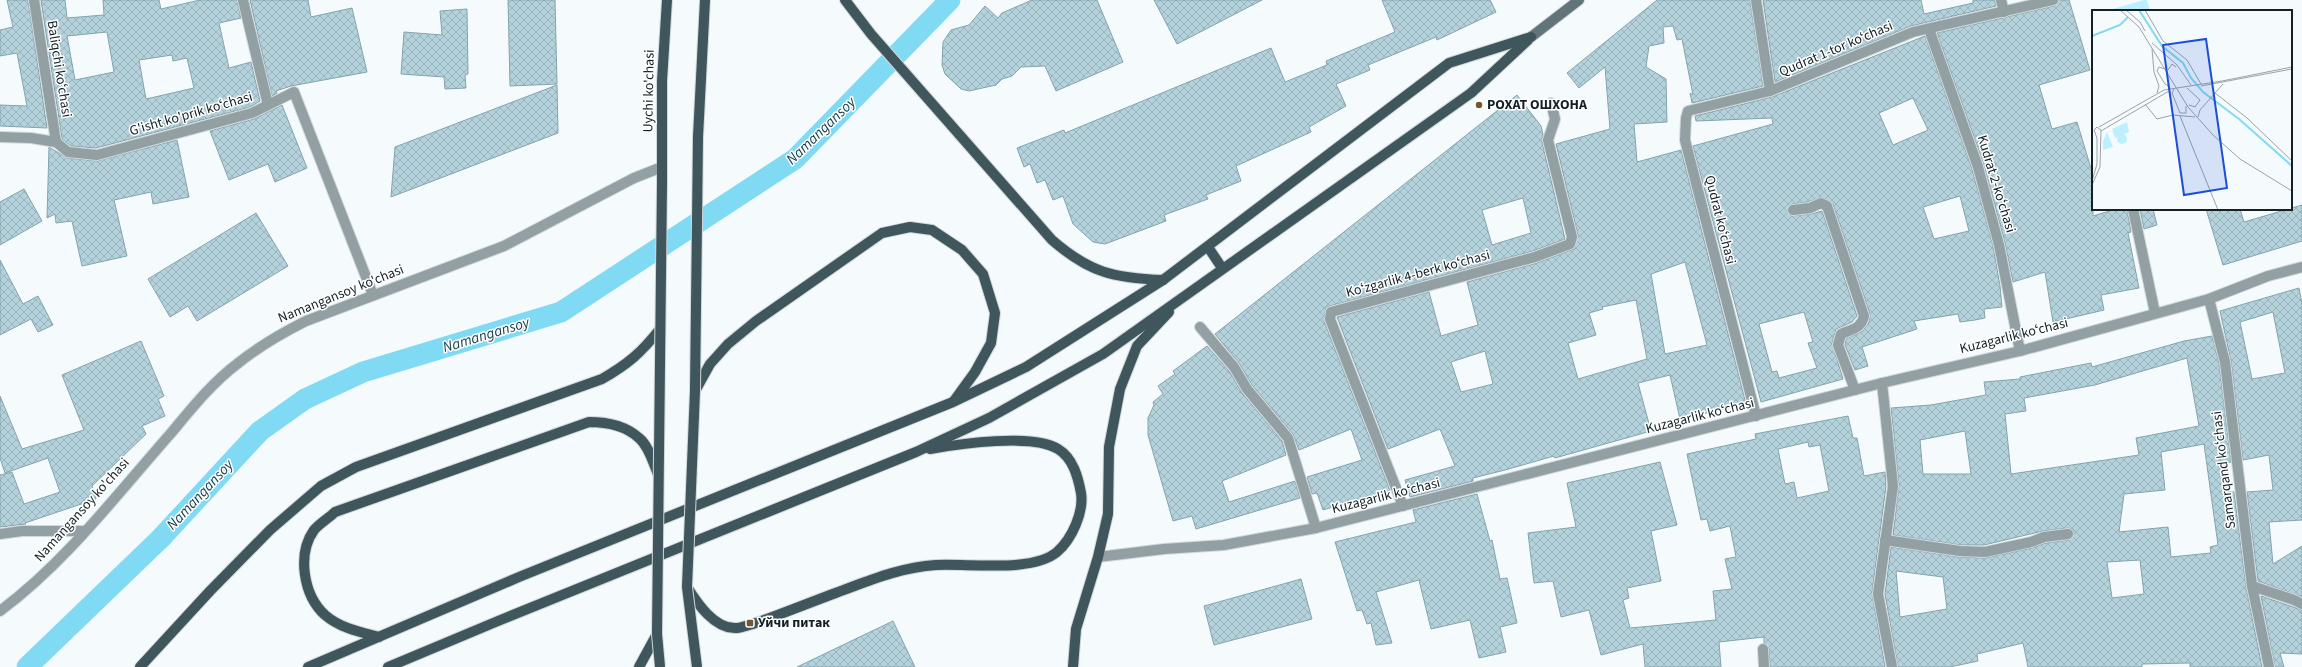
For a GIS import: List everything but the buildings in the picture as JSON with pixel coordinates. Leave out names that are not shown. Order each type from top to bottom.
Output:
[{"type":"main road","name":"Uychi ko'chasi","points":[[660,667],[657,634],[662,80],[667,0]]},
{"type":"main road","points":[[697,667],[687,587],[695,391],[698,137],[705,0]]},
{"type":"main road","points":[[845,0],[871,34],[1052,240],[1072,257],[1093,269],[1127,278],[1163,280]]},
{"type":"main road","points":[[388,667],[505,618],[916,452],[989,418],[1103,354],[1222,268],[1471,93],[1531,37],[1580,0]]},
{"type":"main road","points":[[308,667],[622,535],[953,402],[1026,367],[1163,280],[1448,63],[1531,37]]},
{"type":"main road","points":[[695,391],[710,364],[728,344],[756,321],[882,233],[910,227],[932,230],[962,250],[983,274],[995,313],[991,343],[975,372],[953,402]]},
{"type":"main road","points":[[1208,247],[1222,268]]},
{"type":"main road","points":[[1073,667],[1076,629],[1098,557],[1108,514],[1110,447],[1120,389],[1137,346],[1187,293]]},
{"type":"main road","points":[[140,667],[210,591],[270,530],[321,486],[356,467],[602,379],[628,364],[660,329]]},
{"type":"main road","points":[[379,637],[350,629],[325,615],[308,590],[304,572],[305,549],[315,530],[335,512],[589,422],[604,422],[622,428],[640,438],[649,452],[658,474]]},
{"type":"main road","points":[[687,587],[701,609],[717,622],[736,628],[759,622],[901,569],[936,565],[1027,565],[1057,552],[1080,517],[1083,503],[1077,474],[1067,457],[1058,448],[1028,440],[965,443],[916,452]]},
{"type":"main road","points":[[639,667],[657,634]]},
{"type":"street","name":"Baliqchi koʻchasi","points":[[34,0],[56,142]]},
{"type":"street","points":[[243,0],[268,105]]},
{"type":"street","name":"Qudrat 1-tor koʻchasi","points":[[1756,0],[1770,91],[1913,32],[2053,0]]},
{"type":"street","points":[[2001,0],[2004,12]]},
{"type":"street","name":"Kudrat 2-koʻchasi","points":[[1929,29],[1978,167],[1999,245],[2020,351]]},
{"type":"street","name":"Qudrat koʻchasi","points":[[1756,416],[1685,140],[1686,118],[1688,111],[1770,91]]},
{"type":"street","name":"G'isht ko'prik koʻchasi","points":[[0,137],[31,138],[56,142],[68,152],[97,155],[252,113],[294,92],[373,295]]},
{"type":"street","name":"Koʻzgarlik 4-berk koʻchasi","points":[[1403,506],[1330,319],[1331,312],[1536,257],[1570,244],[1572,237],[1548,140],[1555,118],[1551,103]]},
{"type":"street","name":"Namangansoy ko'chasi","points":[[0,611],[27,591],[84,531],[210,388],[236,364],[279,334],[306,321],[504,246],[634,178],[662,167]]},
{"type":"street","points":[[1793,210],[1810,208],[1821,203],[1827,206],[1864,316],[1862,323],[1858,328],[1841,334],[1838,339],[1838,345],[1855,390]]},
{"type":"street","points":[[2133,210],[2154,313]]},
{"type":"street","name":"Kuzagarlik koʻchasi","points":[[1098,557],[1164,549],[1224,545],[1316,528],[1882,383],[2020,351],[2209,299],[2268,276],[2302,267]]},
{"type":"street","name":"Samarqand koʻchasi","points":[[2209,299],[2225,362],[2252,586],[2269,667]]},
{"type":"street","points":[[1200,327],[1224,354],[1247,389],[1288,438],[1316,528]]},
{"type":"street","points":[[1882,383],[1893,486],[1878,594],[1892,667]]},
{"type":"street","points":[[0,534],[22,531],[84,531]]},
{"type":"street","points":[[1885,540],[1960,551],[1985,552],[2031,542],[2044,537],[2068,534]]},
{"type":"street","points":[[2252,586],[2302,604]]},
{"type":"street","points":[[1763,649],[1764,667]]},
{"type":"shaded area","points":[[2147,0],[2150,10],[2109,10]]},
{"type":"waterway","name":"Namangansoy","points":[[27,667],[161,538],[260,431],[305,399],[363,372],[561,312],[795,159],[950,0]]},
{"type":"place","name":"РОХАТ ОШХОНА","points":[[1479,105]]},
{"type":"place","name":"Уйчи питак","points":[[750,623]]}]
